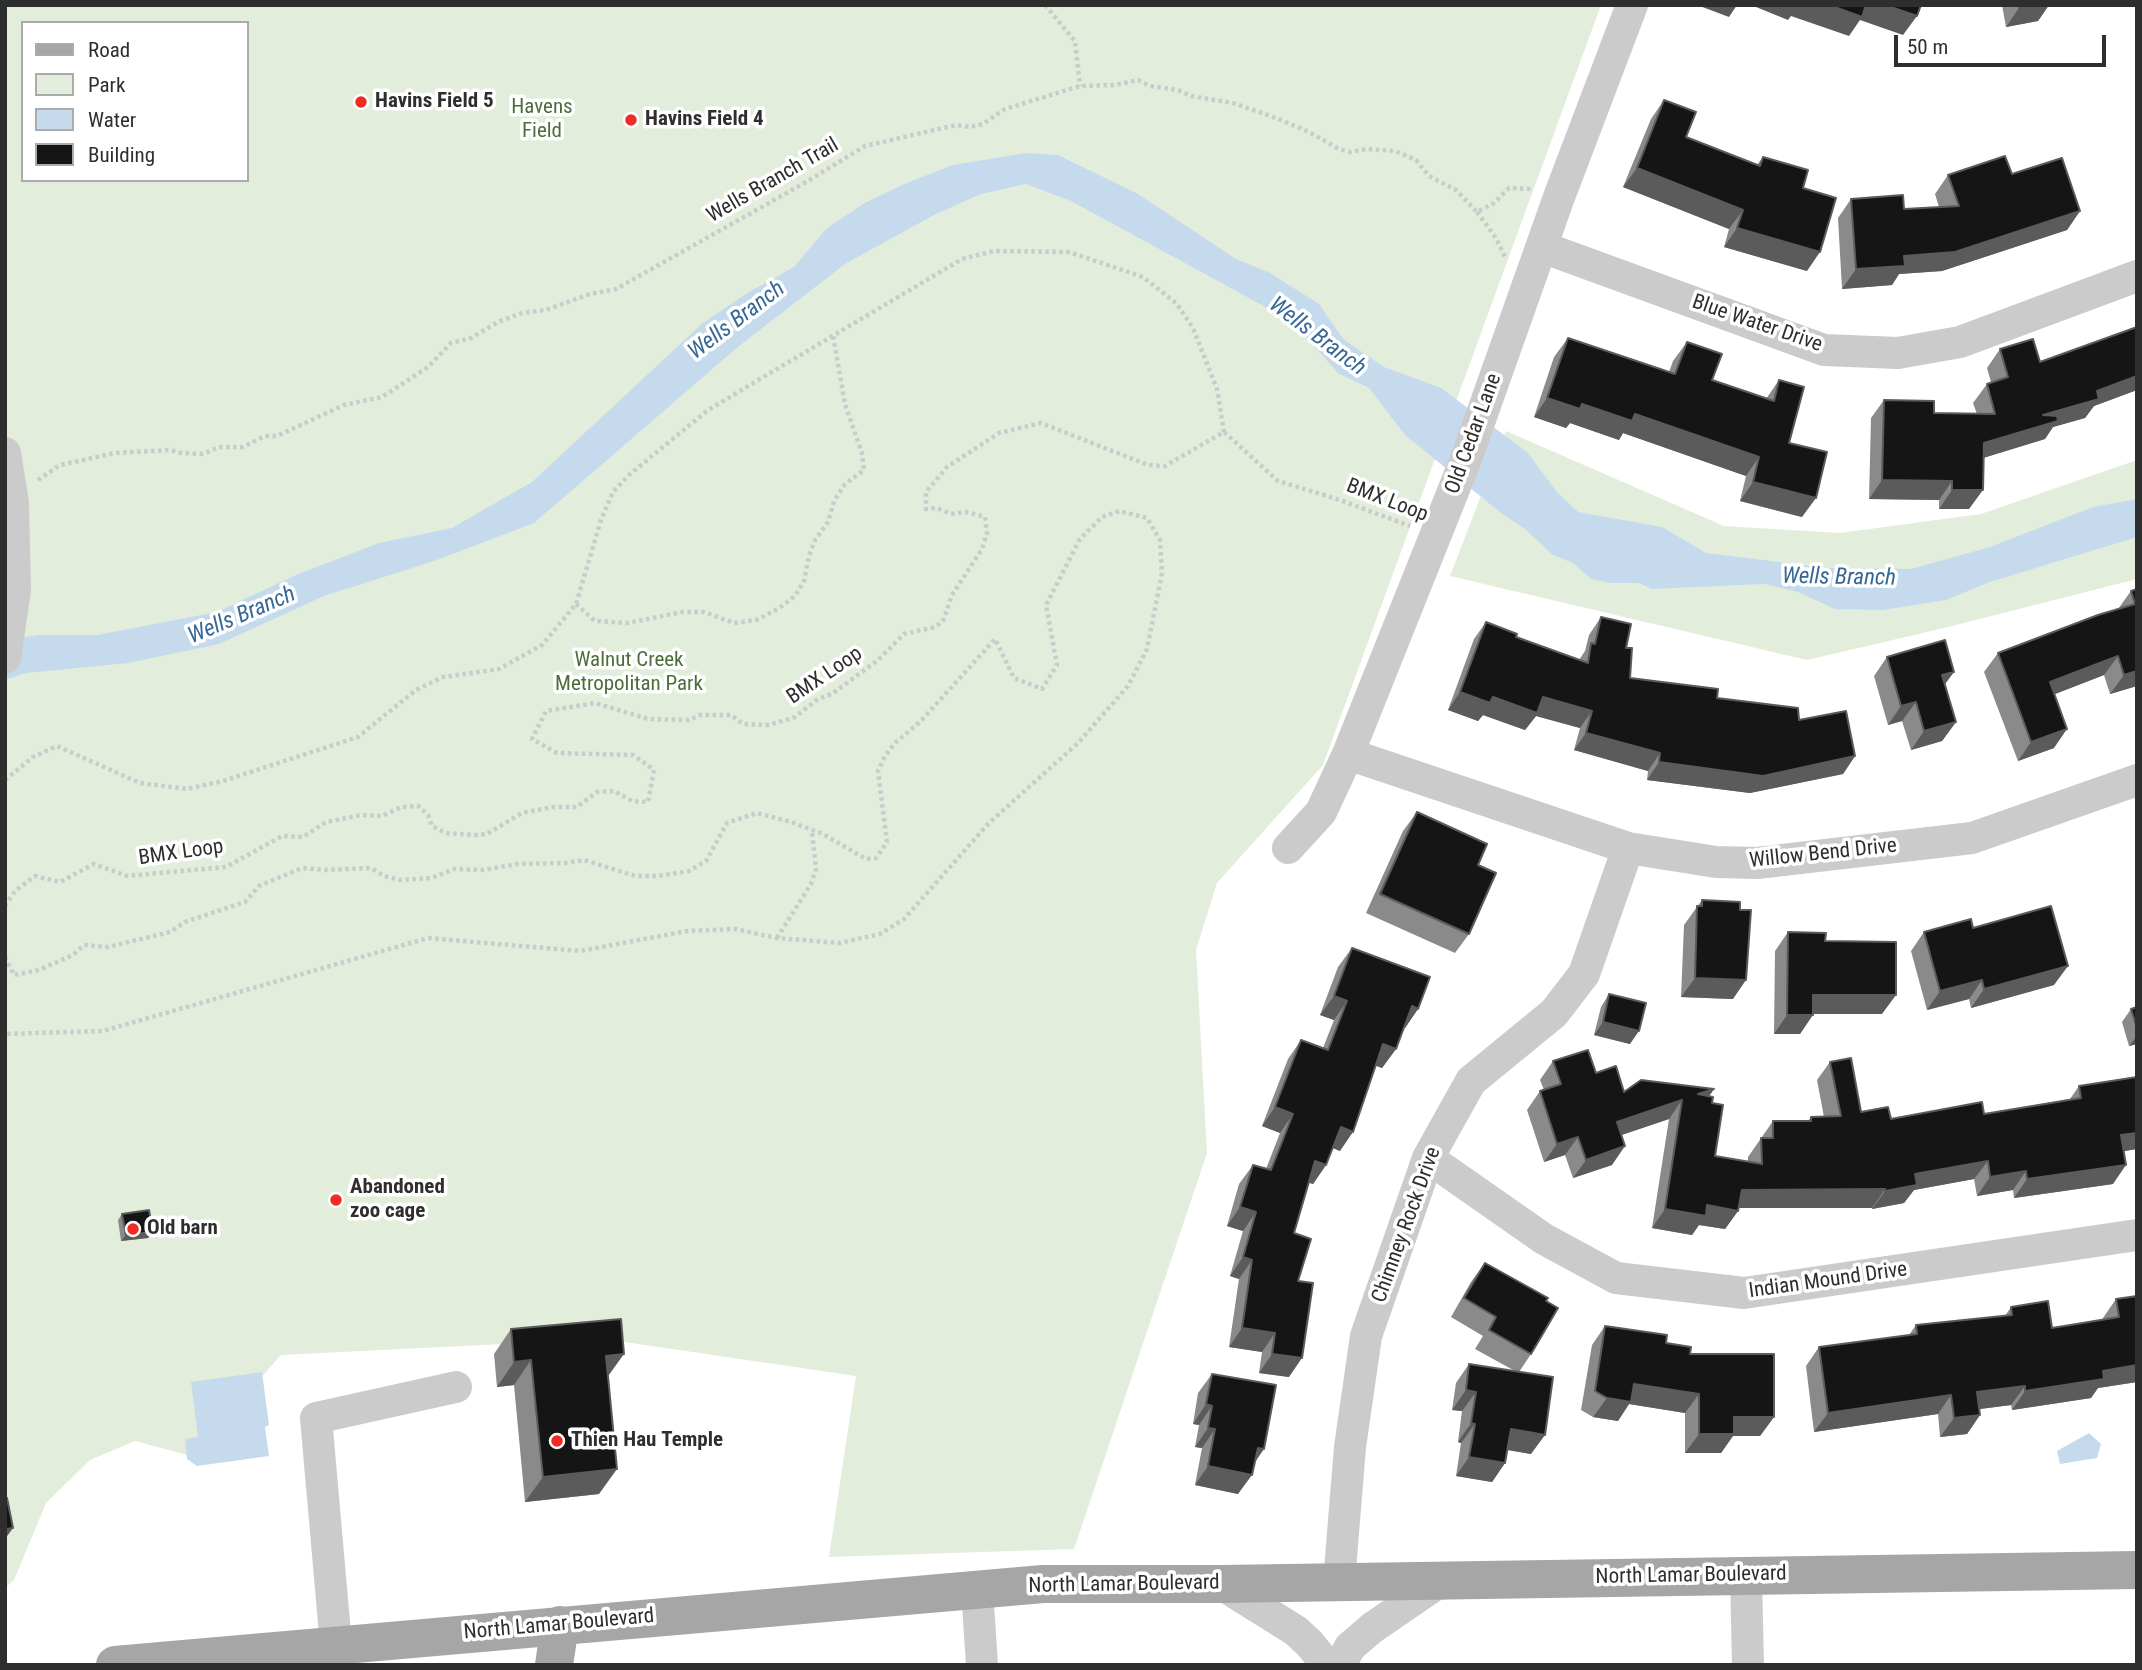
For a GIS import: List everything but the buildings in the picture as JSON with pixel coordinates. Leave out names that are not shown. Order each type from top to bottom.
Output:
[{"type":"main road","name":"North Lamar Boulevard","points":[[116,1665],[1043,1584],[1221,1584],[2137,1570]]},
{"type":"main road","points":[[554,1665],[560,1625]]},
{"type":"street","name":"Old Cedar Lane","points":[[1288,848],[1321,812],[1348,754],[1466,459],[1559,197],[1632,5]]},
{"type":"street","name":"Blue Water Drive","points":[[1542,247],[1824,350],[1898,353],[1960,342],[2137,276]]},
{"type":"street","points":[[5,453],[13,503],[15,590],[5,659]]},
{"type":"street","name":"Willow Bend Drive","points":[[1348,754],[1628,848],[1716,862],[1758,863],[1972,838],[2137,780]]},
{"type":"street","name":"Chimney Rock Drive","points":[[1339,1582],[1350,1447],[1366,1336],[1428,1158],[1471,1081],[1554,1013],[1584,974],[1628,848]]},
{"type":"street","name":"Indian Mound Drive","points":[[1428,1158],[1544,1239],[1616,1278],[1744,1293],[2137,1235]]},
{"type":"street","points":[[336,1645],[316,1418],[456,1387]]},
{"type":"street","points":[[1746,1576],[1748,1665]]},
{"type":"street","points":[[1340,1665],[1350,1647],[1372,1628],[1442,1580]]},
{"type":"street","points":[[1221,1584],[1296,1631],[1327,1665]]},
{"type":"street","points":[[977,1589],[982,1665]]},
{"type":"path","points":[[1045,5],[1075,41],[1080,86]]},
{"type":"path","name":"Wells Branch Trail","points":[[13,503],[26,488],[60,465],[115,453],[170,450],[203,454],[219,447],[243,447],[265,436],[277,436],[344,405],[382,397],[428,368],[451,343],[471,338],[498,322],[522,313],[546,310],[590,294],[616,289],[865,146],[956,125],[970,127],[983,124],[1005,109],[1080,86],[1115,85],[1138,80],[1150,86],[1178,90],[1191,96],[1233,103],[1309,132],[1339,149],[1350,152],[1367,149],[1395,151],[1416,160],[1429,176],[1456,190],[1478,212],[1496,239],[1512,273],[1521,304]]},
{"type":"path","points":[[1478,212],[1494,203],[1509,188],[1524,187],[1559,197]]},
{"type":"path","points":[[5,780],[33,757],[57,747],[140,783],[187,789],[223,781],[358,737],[416,691],[443,677],[499,669],[542,645],[576,604],[601,520],[613,492],[629,475],[708,410],[962,259],[994,251],[1069,251],[1143,277],[1177,304],[1193,328],[1217,389],[1224,432]]},
{"type":"path","points":[[576,604],[595,621],[628,624],[682,612],[704,612],[734,623],[755,620],[778,609],[795,596],[804,581],[808,556],[828,522],[834,501],[845,484],[864,470],[862,453],[845,404],[833,335]]},
{"type":"path","name":"BMX Loop","points":[[5,906],[15,891],[35,876],[60,883],[94,864],[127,876],[226,867],[282,836],[303,837],[326,822],[361,816],[382,816],[401,807],[418,806],[428,815],[432,827],[446,833],[475,835],[487,834],[522,813],[553,807],[577,807],[597,792],[614,791],[632,801],[648,802],[654,770],[633,755],[557,753],[531,739],[546,711],[595,703],[648,719],[689,720],[700,715],[731,715],[744,724],[769,725],[795,717],[878,660],[904,634],[935,627],[943,621],[952,595],[982,550],[987,533],[985,517],[966,512],[951,514],[937,508],[926,509],[926,492],[947,467],[999,433],[1041,423],[1148,465],[1165,466],[1224,432],[1279,481],[1337,499],[1435,536]]},
{"type":"path","points":[[5,957],[14,975],[39,970],[73,955],[83,944],[108,947],[170,932],[185,922],[245,902],[259,886],[302,868],[371,868],[384,876],[400,880],[432,878],[454,869],[483,870],[517,864],[584,860],[635,876],[658,876],[689,871],[706,861],[727,823],[757,813],[823,834],[866,859],[876,858],[887,842],[878,771],[895,743],[921,722],[995,639],[1014,678],[1042,689],[1057,665],[1046,605],[1080,539],[1102,517],[1119,511],[1147,518],[1160,540],[1162,573],[1147,649],[1128,686],[1078,743],[989,823],[904,919],[880,934],[840,943],[776,938],[735,929],[687,931],[580,951],[428,938],[103,1031],[5,1034]]},
{"type":"path","points":[[776,938],[811,884],[816,869],[812,832]]},
{"type":"green space","name":"Walnut Creek Metropolitan Park","points":[[5,5],[1601,5],[1323,765],[1217,883],[1196,950],[1207,1153],[1074,1549],[829,1557],[856,1376],[604,1339],[281,1355],[191,1456],[135,1441],[90,1460],[46,1503],[14,1580],[5,1588]]},
{"type":"green space","points":[[1506,431],[1724,526],[1840,533],[1981,514],[2137,460],[2137,579],[1807,660],[1450,576]]},
{"type":"water","name":"Wells Branch","points":[[1026,153],[1058,155],[1138,194],[1236,259],[1270,273],[1319,304],[1343,339],[1384,367],[1441,388],[1527,452],[1557,492],[1578,512],[1662,527],[1706,553],[1828,568],[1911,569],[1990,547],[2093,507],[2137,499],[2137,537],[1990,582],[1946,600],[1883,610],[1835,609],[1798,592],[1765,584],[1651,589],[1639,583],[1611,583],[1591,579],[1573,563],[1553,555],[1525,529],[1501,513],[1405,435],[1369,388],[1338,373],[1293,322],[1071,201],[1026,184],[981,194],[934,215],[845,264],[739,346],[534,523],[434,561],[324,596],[219,644],[128,663],[26,673],[5,680],[5,639],[41,635],[97,635],[217,612],[296,575],[379,543],[452,528],[532,482],[703,323],[749,292],[794,267],[827,228],[865,203],[953,165]]},
{"type":"water","points":[[262,1372],[269,1425],[265,1427],[269,1456],[197,1466],[187,1459],[185,1439],[198,1437],[191,1382]]},
{"type":"water","points":[[2089,1433],[2101,1444],[2097,1458],[2060,1464],[2057,1451]]},
{"type":"place","name":"Havins Field 5","points":[[361,102]]},
{"type":"place","name":"Havins Field 4","points":[[631,120]]},
{"type":"place","name":"Abandoned zoo cage","points":[[336,1200]]},
{"type":"place","name":"Old barn","points":[[133,1229]]},
{"type":"place","name":"Thien Hau Temple","points":[[557,1441]]},
{"type":"park label","name":"Havens Field","points":[[542,120]]}]
